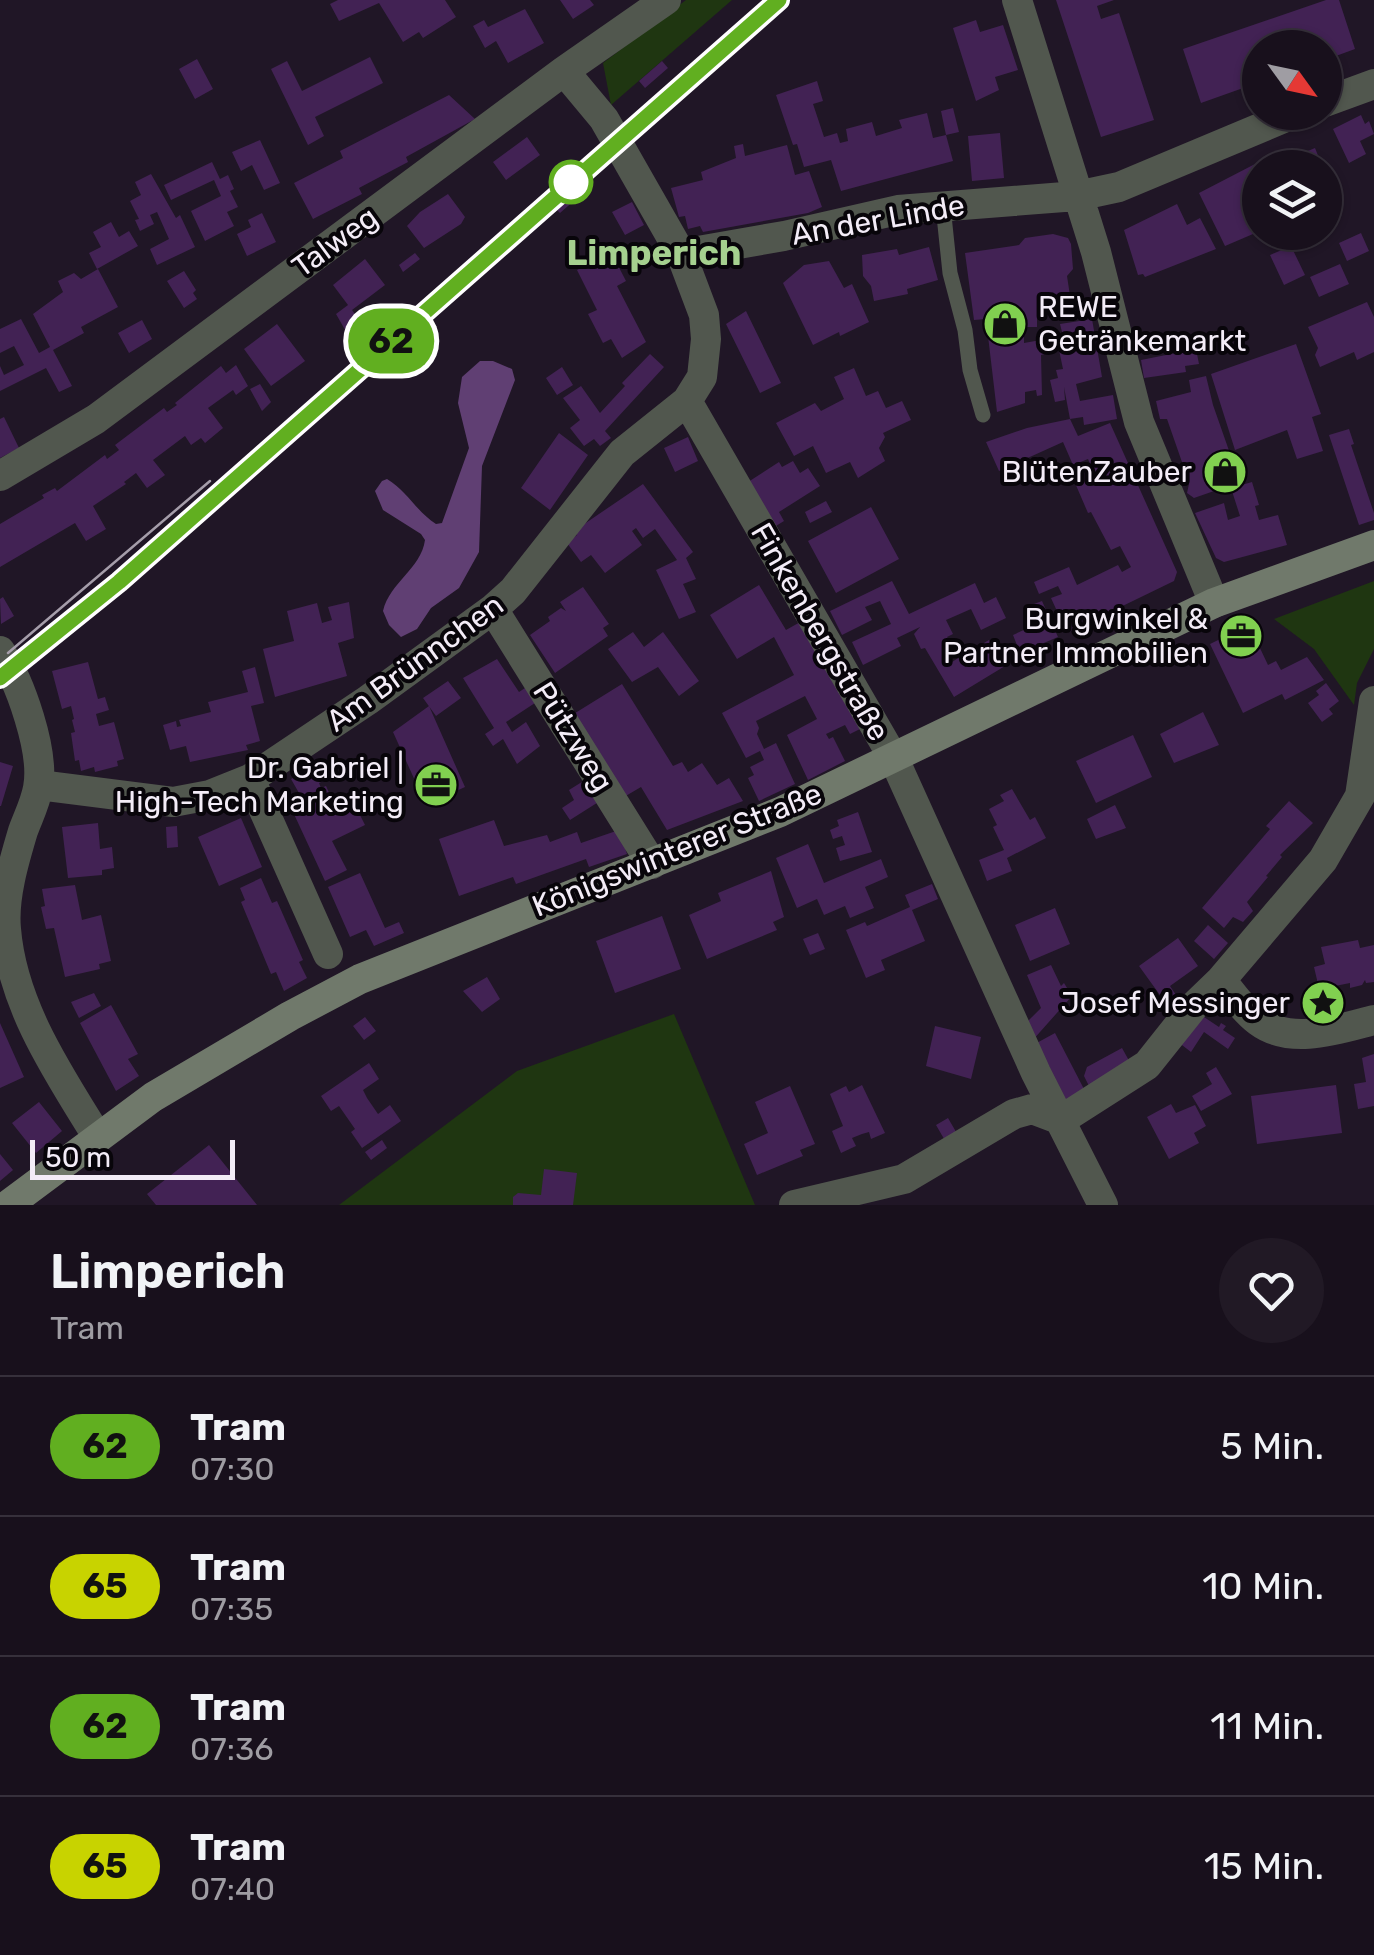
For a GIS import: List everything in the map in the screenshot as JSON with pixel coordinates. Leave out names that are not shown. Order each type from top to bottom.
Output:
[{"type":"main road","name":"Königswinterer Straße","points":[[8,1205],[97,1136],[204,1066],[360,979],[780,812],[1214,603],[1374,545]]},
{"type":"street","name":"Talweg","points":[[0,476],[96,420],[564,71],[666,0]]},
{"type":"street","points":[[1017,0],[1096,252],[1139,422],[1214,603]]},
{"type":"street","points":[[564,71],[604,119],[681,254],[704,315],[702,377],[687,401]]},
{"type":"street","points":[[1342,96],[1374,84]]},
{"type":"street","name":"An der Linde","points":[[681,254],[898,210],[1076,196],[1119,188],[1256,130]]},
{"type":"street","name":"Am Brünnchen","points":[[39,785],[173,802],[210,795],[250,779],[493,610],[524,578],[622,453],[687,401]]},
{"type":"street","name":"Finkenbergstraße","points":[[687,401],[894,760],[1036,1073],[1103,1205]]},
{"type":"street","name":"Pützweg","points":[[493,610],[652,864]]},
{"type":"street","points":[[0,651],[30,723],[40,765],[39,785],[10,884],[7,965],[44,1050],[97,1136]]},
{"type":"street","points":[[794,1205],[904,1179],[1014,1114],[1032,1109],[1061,1120],[1147,1065],[1323,860],[1367,794],[1374,701]]},
{"type":"street","points":[[250,779],[328,954]]},
{"type":"street","points":[[1221,980],[1258,1021],[1278,1031],[1310,1034],[1374,1020]]},
{"type":"lane","points":[[943,206],[950,273],[983,415]]},
{"type":"green space","points":[[686,0],[732,0],[611,105],[603,63]]},
{"type":"green space","points":[[1374,581],[1374,649],[1357,683],[1354,705],[1314,649],[1274,619]]},
{"type":"green space","points":[[674,1014],[755,1205],[339,1205],[517,1071]]},
{"type":"shaded area","points":[[480,361],[493,361],[512,369],[515,380],[482,466],[479,552],[459,588],[431,608],[417,629],[401,637],[389,625],[383,611],[392,592],[418,559],[425,540],[383,510],[375,491],[387,479],[429,519],[442,523],[469,448],[458,403],[462,377]]},
{"type":"building","points":[[338,0],[445,0],[456,17],[423,38],[419,32],[403,42],[379,3],[339,21],[330,4]]},
{"type":"building","points":[[560,0],[590,0],[594,5],[573,19]]},
{"type":"building","points":[[1056,0],[1114,0],[1097,6],[1101,19],[1119,13],[1154,120],[1101,137]]},
{"type":"building","points":[[1326,0],[1339,0],[1355,49],[1342,54],[1342,30],[1242,30],[1242,88],[1201,103],[1183,49]]},
{"type":"building","points":[[525,9],[544,43],[508,63],[496,41],[485,48],[473,26],[484,20],[488,27]]},
{"type":"building","points":[[976,20],[980,32],[1003,25],[1018,70],[995,77],[999,90],[976,101],[953,28]]},
{"type":"building","points":[[370,57],[383,83],[315,117],[324,136],[308,145],[271,69],[287,61],[302,91]]},
{"type":"building","points":[[197,59],[213,89],[195,99],[179,69]]},
{"type":"building","points":[[662,61],[668,68],[645,88],[639,81]]},
{"type":"building","points":[[817,81],[823,101],[813,104],[824,137],[837,133],[840,143],[848,141],[846,129],[872,122],[876,136],[902,128],[899,120],[927,113],[933,138],[946,135],[953,161],[841,191],[831,160],[804,167],[776,95]]},
{"type":"building","points":[[449,95],[475,119],[359,188],[362,194],[313,219],[294,183],[343,158],[340,151]]},
{"type":"building","points":[[953,108],[959,132],[946,135],[941,111]]},
{"type":"building","points":[[1361,115],[1365,124],[1369,121],[1374,134],[1360,141],[1366,154],[1349,163],[1333,130],[1342,130],[1342,124]]},
{"type":"building","points":[[1000,133],[1004,178],[972,181],[968,136]]},
{"type":"building","points":[[527,137],[540,155],[506,180],[493,162]]},
{"type":"building","points":[[260,140],[280,183],[264,190],[252,165],[241,171],[232,152]]},
{"type":"building","points":[[743,144],[745,156],[787,145],[795,175],[809,171],[822,207],[703,232],[700,226],[688,229],[685,216],[679,217],[671,188],[703,180],[701,172],[736,158],[734,146]]},
{"type":"building","points":[[212,162],[220,179],[228,175],[238,207],[227,212],[234,226],[205,241],[191,211],[221,196],[214,180],[171,200],[164,185]]},
{"type":"building","points":[[1242,171],[1242,239],[1225,246],[1199,193]]},
{"type":"building","points":[[151,174],[176,218],[180,215],[195,247],[157,265],[150,249],[169,239],[157,212],[150,215],[154,224],[140,231],[130,201],[141,195],[135,182]]},
{"type":"building","points":[[580,187],[584,192],[560,213],[555,208]]},
{"type":"building","points":[[448,194],[465,217],[461,224],[424,248],[407,226],[420,212]]},
{"type":"building","points":[[632,202],[644,225],[625,235],[612,212]]},
{"type":"building","points":[[1177,204],[1187,225],[1200,218],[1216,249],[1145,277],[1138,275],[1124,230]]},
{"type":"building","points":[[262,213],[276,242],[247,256],[237,234],[251,227],[248,220]]},
{"type":"building","points":[[111,222],[119,237],[129,231],[138,246],[97,269],[89,253],[101,247],[93,232]]},
{"type":"building","points":[[1361,233],[1369,251],[1347,261],[1342,242]]},
{"type":"building","name":"REWE Getränkemarkt","points":[[1053,234],[1068,238],[1071,244],[1073,269],[1067,276],[1072,309],[1037,309],[1037,327],[1024,327],[1024,343],[1063,336],[1060,324],[1092,319],[1102,377],[1076,384],[1080,401],[1113,395],[1117,419],[1084,425],[1083,417],[1070,419],[1064,387],[1065,400],[1055,402],[1050,380],[1058,378],[1056,370],[1063,369],[1059,350],[1041,355],[1042,395],[1037,396],[1036,390],[1025,392],[1025,403],[997,412],[986,319],[974,320],[965,253],[1019,245],[1025,238]]},
{"type":"building","points":[[929,247],[938,280],[907,289],[908,294],[874,301],[871,286],[863,276],[862,255],[897,249],[899,255]]},
{"type":"building","points":[[1293,250],[1305,275],[1284,285],[1270,255]]},
{"type":"building","points":[[611,252],[626,281],[617,286],[646,342],[622,358],[611,339],[603,343],[588,314],[597,310],[577,270]]},
{"type":"building","points":[[415,253],[420,259],[403,272],[399,265]]},
{"type":"building","points":[[365,259],[385,285],[352,310],[362,324],[348,335],[336,314],[348,305],[333,285]]},
{"type":"building","points":[[829,261],[844,288],[852,284],[869,322],[813,345],[783,283],[804,265]]},
{"type":"building","points":[[1340,264],[1349,284],[1319,297],[1310,277]]},
{"type":"building","points":[[98,269],[118,307],[81,327],[84,333],[53,350],[72,386],[59,392],[46,368],[0,391],[0,366],[4,375],[24,365],[14,346],[0,353],[0,329],[21,319],[39,353],[50,347],[33,314],[63,292],[58,281],[74,273],[81,279]]},
{"type":"building","points":[[184,271],[197,299],[184,308],[167,281]]},
{"type":"building","points":[[1367,302],[1374,317],[1374,352],[1357,360],[1354,352],[1320,367],[1315,355],[1318,348],[1308,327]]},
{"type":"building","points":[[746,311],[781,383],[760,393],[726,324]]},
{"type":"building","points":[[142,320],[152,339],[129,353],[118,333]]},
{"type":"building","points":[[277,324],[305,361],[271,386],[244,349]]},
{"type":"building","points":[[1296,344],[1321,414],[1312,417],[1323,451],[1297,459],[1287,430],[1235,450],[1211,374]]},
{"type":"building","points":[[1196,349],[1199,364],[1185,366],[1186,372],[1144,378],[1141,360]]},
{"type":"building","points":[[650,354],[664,367],[605,431],[611,438],[600,446],[594,439],[584,446],[570,428],[580,420],[563,398],[581,386],[600,413]]},
{"type":"building","points":[[236,365],[248,386],[236,395],[233,390],[208,408],[223,428],[205,443],[201,438],[191,445],[185,436],[153,460],[165,475],[147,488],[136,473],[93,506],[106,529],[86,541],[75,523],[0,567],[0,524],[44,498],[42,495],[55,488],[57,491],[105,455],[107,459],[119,450],[115,445],[164,408],[167,412],[177,405],[221,366],[226,373]]},
{"type":"building","points":[[562,367],[573,385],[557,395],[546,378]]},
{"type":"building","points":[[854,368],[866,396],[878,391],[886,408],[902,401],[911,420],[883,433],[879,448],[885,461],[858,478],[850,462],[826,473],[813,446],[794,456],[776,423],[815,403],[821,411],[844,399],[834,377]]},
{"type":"building","points":[[1206,376],[1240,482],[1194,498],[1187,493],[1189,484],[1181,476],[1183,465],[1167,419],[1160,419],[1156,401],[1191,392],[1189,380]]},
{"type":"building","points":[[260,384],[271,402],[262,411],[250,389]]},
{"type":"building","points":[[4,417],[19,448],[0,458],[0,419]]},
{"type":"building","points":[[1070,419],[1078,436],[1110,423],[1177,572],[1174,581],[1067,633],[1051,598],[1062,594],[1058,586],[1039,594],[1034,582],[1069,567],[1077,585],[1118,565],[1122,572],[1131,567],[1120,546],[1111,550],[1091,512],[1088,513],[1072,476],[1092,468],[1088,459],[1073,465],[1063,442],[999,471],[986,442]]},
{"type":"building","points":[[1349,429],[1374,513],[1374,520],[1359,525],[1329,435]]},
{"type":"building","points":[[559,433],[588,455],[550,510],[521,488]]},
{"type":"building","points":[[688,437],[698,461],[675,472],[664,448]]},
{"type":"building","points":[[793,461],[800,473],[808,468],[820,486],[779,512],[784,521],[771,529],[745,484],[779,462],[782,467]]},
{"type":"building","points":[[1252,482],[1259,520],[1278,515],[1287,545],[1224,562],[1216,558],[1195,513],[1224,503],[1228,520],[1240,516],[1231,488]]},
{"type":"building","points":[[643,484],[693,552],[686,558],[696,579],[683,584],[696,612],[679,619],[656,570],[677,560],[655,529],[643,538],[636,528],[632,531],[642,545],[605,573],[591,555],[581,562],[567,543],[577,535],[574,531]]},
{"type":"building","points":[[826,501],[832,512],[810,523],[805,512]]},
{"type":"building","points":[[871,507],[899,559],[836,593],[808,541]]},
{"type":"building","points":[[892,581],[909,614],[975,583],[984,603],[996,597],[1006,618],[981,630],[971,609],[946,620],[953,634],[947,637],[953,647],[946,651],[952,662],[960,657],[965,667],[980,658],[974,649],[989,640],[1005,666],[954,697],[925,648],[921,649],[914,634],[920,627],[897,638],[901,646],[863,665],[852,642],[891,624],[880,601],[865,607],[872,620],[842,635],[830,611]]},
{"type":"building","points":[[759,585],[786,630],[802,621],[860,729],[850,734],[845,725],[826,734],[829,739],[833,737],[845,761],[808,780],[787,735],[817,719],[805,696],[756,721],[764,749],[776,743],[795,784],[759,801],[748,778],[754,775],[750,767],[764,760],[760,751],[746,758],[722,713],[794,675],[774,637],[737,659],[710,615]]},
{"type":"building","points":[[583,587],[609,624],[603,628],[608,636],[555,673],[530,635],[561,608],[566,611],[560,602]]},
{"type":"building","points":[[3,597],[14,616],[1,624],[0,599]]},
{"type":"building","points":[[1042,601],[1058,637],[1020,653],[1013,635],[1028,628],[1025,620],[1031,618],[1026,607]]},
{"type":"building","points":[[349,602],[354,638],[338,643],[347,676],[275,697],[263,649],[294,641],[287,611],[317,603],[322,623],[332,620],[328,607]]},
{"type":"building","points":[[1249,625],[1268,665],[1276,661],[1281,670],[1307,657],[1324,680],[1285,700],[1282,694],[1243,713],[1210,644]]},
{"type":"building","points":[[633,632],[644,647],[663,632],[699,681],[679,696],[658,667],[632,682],[608,649]]},
{"type":"building","points":[[497,659],[519,692],[528,686],[538,701],[506,722],[512,732],[526,722],[540,746],[517,764],[503,739],[493,746],[485,734],[494,728],[463,678]]},
{"type":"building","points":[[88,662],[98,699],[105,697],[109,710],[96,714],[99,726],[114,722],[124,759],[117,761],[118,766],[95,772],[94,767],[81,771],[79,760],[75,761],[71,706],[62,709],[52,671]]},
{"type":"building","points":[[255,667],[264,703],[251,706],[260,741],[246,745],[248,750],[190,762],[186,746],[170,750],[163,725],[176,721],[177,727],[181,726],[179,720],[211,712],[208,702],[248,692],[242,671]]},
{"type":"building","points":[[448,681],[461,698],[436,716],[423,698]]},
{"type":"building","points":[[1326,683],[1339,701],[1329,709],[1333,714],[1322,722],[1308,703]]},
{"type":"building","points":[[622,684],[673,766],[682,762],[688,772],[702,763],[717,785],[729,778],[743,801],[667,830],[641,787],[624,797],[572,715]]},
{"type":"building","points":[[429,706],[465,787],[426,805],[393,732]]},
{"type":"building","points":[[1203,712],[1219,745],[1174,763],[1160,734]]},
{"type":"building","points":[[1133,735],[1152,777],[1096,803],[1076,761]]},
{"type":"building","points":[[0,762],[13,766],[1,806],[0,806]]},
{"type":"building","points":[[318,766],[325,780],[319,783],[321,788],[326,786],[331,797],[326,799],[334,815],[355,805],[365,825],[332,841],[347,870],[325,881],[287,799],[299,793],[291,779]]},
{"type":"building","points":[[585,780],[600,801],[570,820],[562,808],[574,800],[569,790]]},
{"type":"building","points":[[1012,789],[1046,838],[1007,858],[1012,871],[987,881],[979,860],[1004,850],[989,809],[1004,801],[1000,795]]},
{"type":"building","points":[[1289,801],[1313,823],[1280,855],[1247,902],[1253,911],[1243,922],[1233,917],[1224,928],[1202,908]]},
{"type":"building","points":[[1115,805],[1126,828],[1096,839],[1087,819]]},
{"type":"building","points":[[858,812],[872,852],[840,861],[836,848],[845,845],[842,836],[833,839],[830,830],[839,826],[837,820]]},
{"type":"building","points":[[241,818],[262,867],[219,886],[198,837]]},
{"type":"building","points":[[494,820],[504,846],[547,835],[550,842],[577,832],[581,843],[619,830],[627,854],[589,867],[586,859],[516,884],[513,877],[459,896],[439,839]]},
{"type":"building","points":[[98,823],[100,849],[112,847],[114,868],[102,870],[102,875],[68,878],[62,827]]},
{"type":"building","points":[[177,826],[178,847],[167,848],[166,827]]},
{"type":"building","points":[[808,844],[824,883],[881,859],[888,877],[865,887],[874,908],[850,918],[845,906],[824,915],[817,899],[797,908],[776,858]]},
{"type":"building","points":[[771,871],[784,917],[773,922],[777,930],[707,959],[689,915],[721,901],[718,893]]},
{"type":"building","points":[[360,873],[385,928],[399,922],[404,933],[374,946],[366,930],[350,937],[328,887]]},
{"type":"building","points":[[261,878],[272,903],[277,901],[307,978],[284,991],[276,972],[271,974],[241,902],[245,900],[240,888]]},
{"type":"building","points":[[932,884],[938,899],[912,910],[925,941],[881,960],[885,970],[866,978],[846,930],[865,922],[867,926],[910,907],[905,895]]},
{"type":"building","points":[[75,885],[82,920],[101,915],[111,961],[99,964],[100,969],[65,977],[54,928],[46,929],[42,889]]},
{"type":"building","points":[[1055,908],[1070,944],[1030,961],[1015,925]]},
{"type":"building","points":[[662,916],[681,969],[615,993],[596,941]]},
{"type":"building","points":[[1208,925],[1228,943],[1214,959],[1194,941]]},
{"type":"building","points":[[818,933],[825,949],[810,955],[803,939]]},
{"type":"building","points":[[1178,938],[1198,966],[1170,986],[1176,995],[1165,1002],[1139,966]]},
{"type":"building","points":[[1358,940],[1360,948],[1374,945],[1374,982],[1365,980],[1350,988],[1350,983],[1330,987],[1329,982],[1318,984],[1314,967],[1325,964],[1321,947]]},
{"type":"building","points":[[1051,965],[1061,986],[1064,983],[1072,996],[1032,1041],[1025,1024],[1041,1008],[1027,975]]},
{"type":"building","points":[[487,977],[500,999],[482,1012],[463,991]]},
{"type":"building","points":[[94,993],[101,1006],[79,1018],[71,1002]]},
{"type":"building","points":[[111,1005],[138,1054],[128,1059],[139,1076],[116,1091],[80,1023]]},
{"type":"building","points":[[1198,1013],[1219,1027],[1221,1023],[1226,1026],[1223,1030],[1235,1038],[1228,1049],[1204,1032],[1191,1052],[1178,1042]]},
{"type":"building","points":[[365,1017],[376,1031],[364,1040],[353,1026]]},
{"type":"building","points":[[0,1023],[24,1077],[0,1088]]},
{"type":"building","points":[[935,1026],[981,1037],[971,1079],[926,1066]]},
{"type":"building","points":[[1055,1033],[1085,1091],[1061,1103],[1033,1045]]},
{"type":"building","points":[[1122,1048],[1132,1066],[1090,1088],[1084,1076],[1087,1067]]},
{"type":"building","points":[[1374,1054],[1374,1106],[1358,1109],[1354,1084],[1366,1082],[1362,1058]]},
{"type":"building","points":[[369,1063],[379,1079],[363,1090],[367,1098],[378,1114],[390,1105],[401,1121],[362,1148],[339,1106],[331,1111],[321,1096]]},
{"type":"building","points":[[1216,1067],[1232,1094],[1201,1111],[1192,1096],[1212,1084],[1206,1073]]},
{"type":"building","points":[[862,1085],[885,1133],[871,1139],[869,1132],[852,1138],[856,1146],[841,1153],[832,1131],[843,1126],[830,1094],[846,1086],[849,1092]]},
{"type":"building","points":[[1336,1085],[1342,1133],[1257,1144],[1251,1096]]},
{"type":"building","points":[[790,1086],[815,1144],[800,1150],[803,1156],[757,1175],[744,1144],[768,1133],[755,1102]]},
{"type":"building","points":[[39,1102],[62,1131],[36,1153],[12,1123]]},
{"type":"building","points":[[1171,1104],[1176,1113],[1195,1105],[1206,1126],[1194,1133],[1199,1143],[1169,1159],[1147,1117]]},
{"type":"building","points":[[948,1118],[959,1137],[947,1144],[936,1125]]},
{"type":"building","points":[[382,1140],[387,1148],[371,1160],[365,1152]]},
{"type":"building","points":[[209,1145],[257,1205],[156,1205],[147,1194]]},
{"type":"building","points":[[0,1154],[13,1170],[0,1181]]},
{"type":"building","points":[[544,1169],[577,1173],[573,1205],[513,1205],[513,1197],[518,1193],[541,1195]]},
{"type":"tram line","points":[[0,678],[119,581],[779,0]]},
{"type":"tram line","name":"62","points":[[0,678],[119,582],[779,0]]},
{"type":"tram line","points":[[8,653],[210,481]]},
{"type":"place","name":"REWE Getränkemarkt","points":[[1005,324]]},
{"type":"place","name":"BlütenZauber","points":[[1225,472]]},
{"type":"place","name":"Burgwinkel & Partner Immobilien","points":[[1241,636]]},
{"type":"place","name":"Dr. Gabriel | High-Tech Marketing","points":[[436,785]]},
{"type":"place","name":"Josef Messinger","points":[[1323,1003]]},
{"type":"district","name":"Limperich","points":[[654,253]]}]
